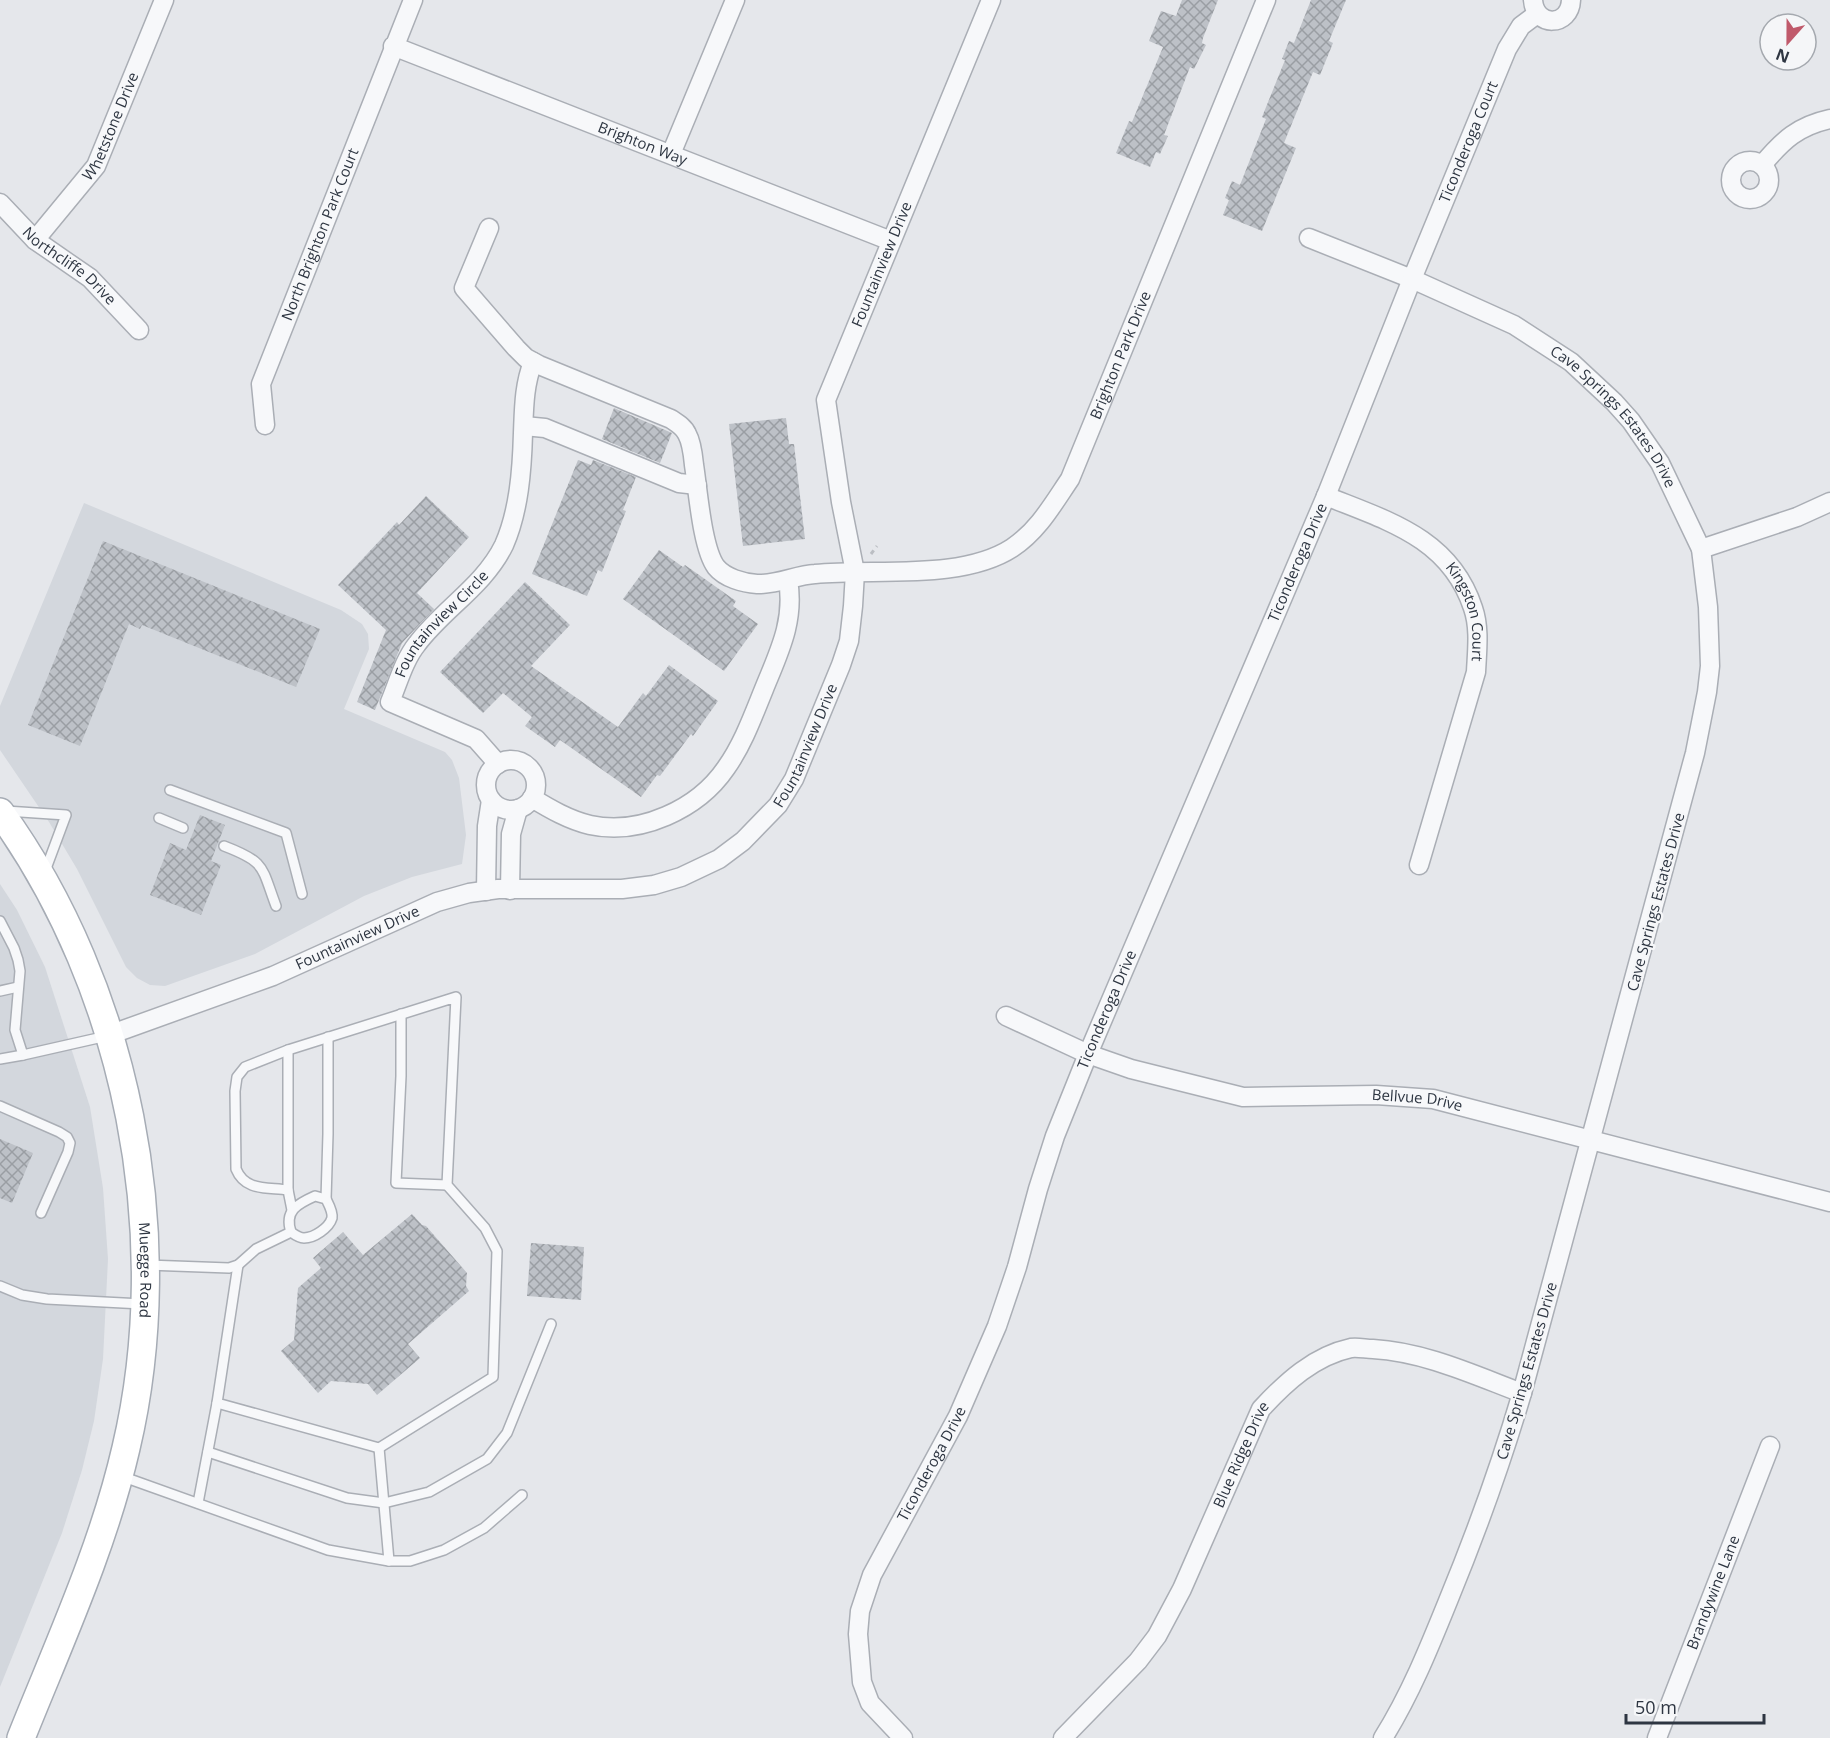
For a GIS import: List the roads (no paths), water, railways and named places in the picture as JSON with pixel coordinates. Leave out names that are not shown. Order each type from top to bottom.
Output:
[{"type":"main road","name":"Muegge Road","points":[[0,812],[12,838],[42,879],[68,927],[92,985],[109,1035],[123,1084],[140,1174],[145,1304],[135,1405],[119,1475],[92,1557],[21,1738]]},
{"type":"street","name":"Whetstone Drive","points":[[35,240],[96,166],[164,0]]},
{"type":"street","name":"North Brighton Park Court","points":[[265,425],[261,384],[412,0]]},
{"type":"street","points":[[670,154],[735,0]]},
{"type":"street","name":"Fountainview Drive","points":[[109,1035],[273,976],[437,902],[486,891],[622,889],[654,885],[702,868],[719,859],[743,841],[778,805],[794,779],[814,734],[849,641],[855,572],[841,501],[826,400],[991,0]]},
{"type":"street","name":"Brighton Park Drive","points":[[855,572],[930,569],[974,564],[1011,548],[1037,526],[1070,479],[1266,0]]},
{"type":"street","name":"Ticonderoga Court","points":[[1412,279],[1507,49],[1535,7],[1546,20],[1559,20],[1569,12],[1571,0]]},
{"type":"street","name":"Brighton Way","points":[[393,46],[891,241]]},
{"type":"street","points":[[1762,165],[1790,135],[1808,125],[1830,119]]},
{"type":"street","name":"Northcliffe Drive","points":[[0,203],[35,240],[90,278],[139,330]]},
{"type":"street","points":[[489,228],[464,288],[516,348],[533,362],[671,419],[681,426],[688,435],[709,553],[718,569],[744,582],[759,584],[814,574],[855,572]]},
{"type":"street","name":"Cave Springs Estates Drive","points":[[1309,238],[1412,279],[1514,325],[1571,362],[1595,383],[1631,422],[1660,463],[1701,549],[1710,647],[1707,692],[1695,753],[1592,1141],[1522,1393],[1503,1458],[1469,1548],[1392,1735]]},
{"type":"street","name":"Ticonderoga Drive","points":[[903,1738],[870,1703],[862,1682],[858,1634],[860,1611],[872,1575],[958,1416],[996,1326],[1017,1267],[1038,1190],[1056,1136],[1088,1054],[1326,496],[1412,279]]},
{"type":"street","name":"Fountainview Circle","points":[[498,764],[476,739],[390,702],[416,645],[474,586],[503,547],[517,501],[527,378],[533,362]]},
{"type":"street","points":[[524,426],[545,428],[679,483],[697,485]]},
{"type":"street","name":"Kingston Court","points":[[1326,496],[1399,526],[1440,553],[1454,569],[1473,609],[1478,640],[1476,672],[1419,865]]},
{"type":"street","points":[[1701,549],[1797,517],[1830,502]]},
{"type":"street","points":[[491,800],[501,808],[525,803],[592,825],[614,827],[638,825],[658,819],[681,809],[700,796],[725,770],[746,733],[777,658],[790,614],[791,600],[788,580]]},
{"type":"street","points":[[486,891],[487,826],[491,800],[486,783],[489,772],[498,764],[515,761],[530,770],[535,781],[511,834],[510,890]]},
{"type":"street","name":"Bellvue Drive","points":[[1006,1016],[1088,1054],[1131,1069],[1243,1097],[1376,1095],[1433,1099],[1830,1202]]},
{"type":"street","name":"Blue Ridge Drive","points":[[1063,1738],[1138,1662],[1157,1636],[1182,1589],[1261,1409],[1280,1388],[1313,1363],[1352,1348],[1394,1350],[1429,1359],[1522,1393]]},
{"type":"street","name":"Brandywine Lane","points":[[1657,1738],[1770,1446]]},
{"type":"lane","points":[[170,790],[286,833],[302,894]]},
{"type":"lane","points":[[0,812],[66,814],[42,879]]},
{"type":"lane","points":[[159,818],[183,828]]},
{"type":"lane","points":[[224,846],[251,857],[261,865],[276,906]]},
{"type":"lane","points":[[0,921],[14,948],[20,971],[15,1030],[23,1055]]},
{"type":"lane","points":[[0,992],[18,987]]},
{"type":"lane","points":[[217,1402],[379,1448],[493,1377],[497,1251],[485,1228],[447,1185],[456,997],[288,1050],[245,1067],[237,1077],[235,1090],[236,1169],[240,1178],[247,1185],[288,1190]]},
{"type":"lane","points":[[400,1014],[401,1076],[396,1183],[447,1185]]},
{"type":"lane","points":[[0,1059],[109,1035]]},
{"type":"lane","points":[[288,1050],[288,1190],[292,1210],[288,1222],[291,1232],[304,1238],[314,1236],[327,1226],[332,1218],[331,1208],[326,1199],[328,1037]]},
{"type":"lane","points":[[0,1106],[59,1132],[67,1137],[70,1143],[41,1214]]},
{"type":"lane","points":[[292,1210],[303,1201],[315,1196],[326,1199]]},
{"type":"lane","points":[[144,1264],[229,1268],[238,1264],[256,1249],[291,1232]]},
{"type":"lane","points":[[198,1503],[217,1402],[238,1264]]},
{"type":"lane","points":[[0,1286],[22,1295],[47,1299],[145,1304]]},
{"type":"lane","points":[[208,1452],[347,1498],[384,1503],[429,1492],[487,1459],[507,1433],[551,1324]]},
{"type":"lane","points":[[379,1448],[389,1561]]},
{"type":"lane","points":[[119,1475],[328,1550],[389,1561],[410,1561],[444,1550],[484,1528],[522,1495]]}]
